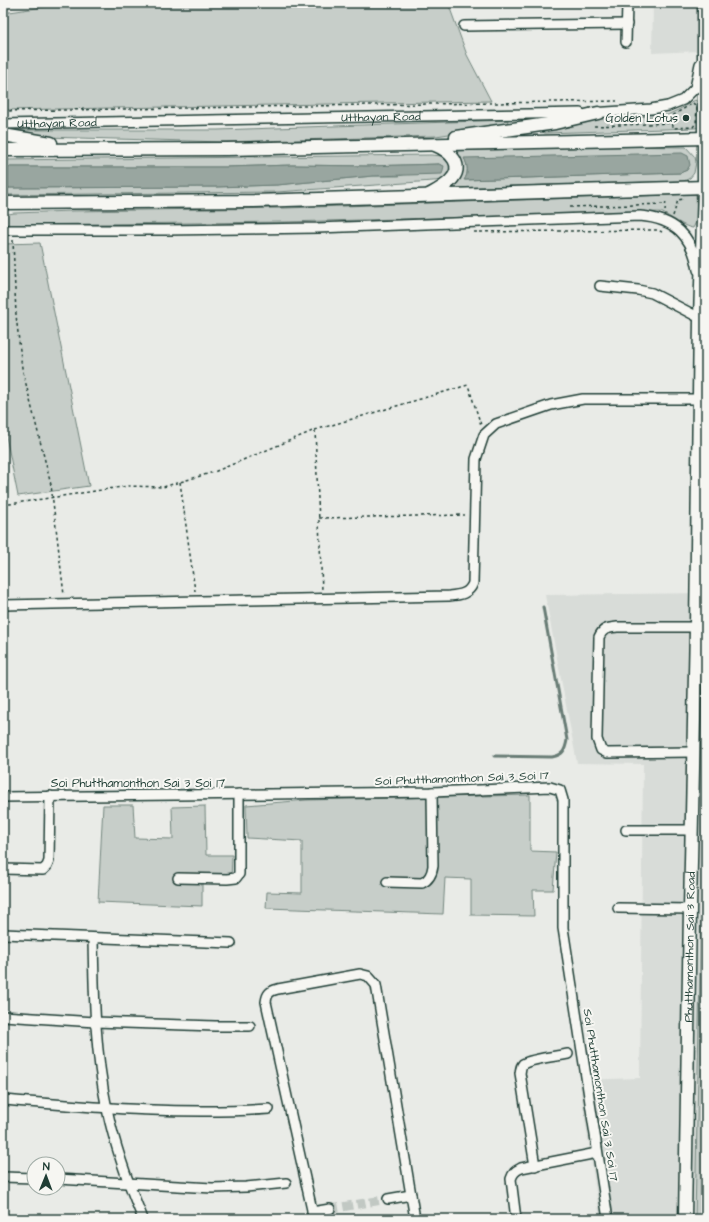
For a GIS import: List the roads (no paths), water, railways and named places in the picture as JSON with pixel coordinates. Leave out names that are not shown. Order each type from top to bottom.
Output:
[{"type":"main road","name":"Phutthamonthon Sai 3 Road","points":[[685,1219],[700,318],[705,187],[704,3]]},
{"type":"main road","points":[[404,146],[555,123],[598,113]]},
{"type":"main road","points":[[3,135],[80,149]]},
{"type":"main road","points":[[3,150],[227,149],[404,146],[432,144],[705,138]]},
{"type":"main road","points":[[429,195],[452,180],[456,171],[454,158],[449,153],[432,144]]},
{"type":"main road","points":[[3,203],[254,201],[705,187]]},
{"type":"main road","points":[[3,212],[57,203]]},
{"type":"street","points":[[626,42],[627,3]]},
{"type":"street","points":[[464,26],[627,24]]},
{"type":"street","name":"Utthayan Road","points":[[3,124],[598,113],[651,109],[668,106],[683,100],[695,88],[698,78],[704,31]]},
{"type":"street","points":[[3,230],[317,228],[640,216],[654,217],[675,226],[688,240],[697,262],[701,291]]},
{"type":"street","points":[[600,286],[652,293],[700,318]]},
{"type":"street","points":[[3,605],[450,596],[464,594],[469,590],[473,583],[476,459],[484,435],[496,424],[551,405],[583,399],[699,399]]},
{"type":"street","points":[[693,752],[607,753],[602,750],[597,739],[599,637],[602,632],[608,628],[617,627],[696,627]]},
{"type":"street","name":"Soi Phutthamonthon Sai 3 Soi 17","points":[[3,797],[432,792],[550,787],[560,790],[562,794],[563,928],[608,1219]]},
{"type":"street","points":[[387,882],[422,883],[430,876],[433,866],[432,792]]},
{"type":"street","points":[[178,878],[227,879],[236,878],[239,874],[239,794]]},
{"type":"street","points":[[3,869],[43,870],[47,866],[50,796]]},
{"type":"street","points":[[626,830],[691,830]]},
{"type":"street","points":[[618,908],[690,909]]},
{"type":"street","points":[[3,934],[231,943]]},
{"type":"street","points":[[92,938],[95,1022],[106,1108],[128,1184],[143,1219]]},
{"type":"street","points":[[330,1209],[313,1216],[266,1002],[270,991],[360,974],[368,976],[376,985],[415,1219]]},
{"type":"street","points":[[3,1016],[95,1022],[250,1026]]},
{"type":"street","points":[[535,1166],[520,1074],[521,1067],[530,1061],[568,1054]]},
{"type":"street","points":[[3,1100],[106,1108],[215,1111],[269,1109]]},
{"type":"street","points":[[516,1219],[511,1185],[512,1174],[521,1168],[597,1153]]},
{"type":"street","points":[[3,1177],[26,1178]]},
{"type":"street","points":[[66,1180],[212,1188],[246,1187],[286,1183]]},
{"type":"street","points":[[388,1199],[411,1195]]},
{"type":"waterway","points":[[494,756],[552,757],[561,754],[565,747],[567,740],[543,607]]},
{"type":"tunnel","points":[[330,1209],[388,1199]]},
{"type":"place","name":"Golden Lotus","points":[[686,118]]}]
